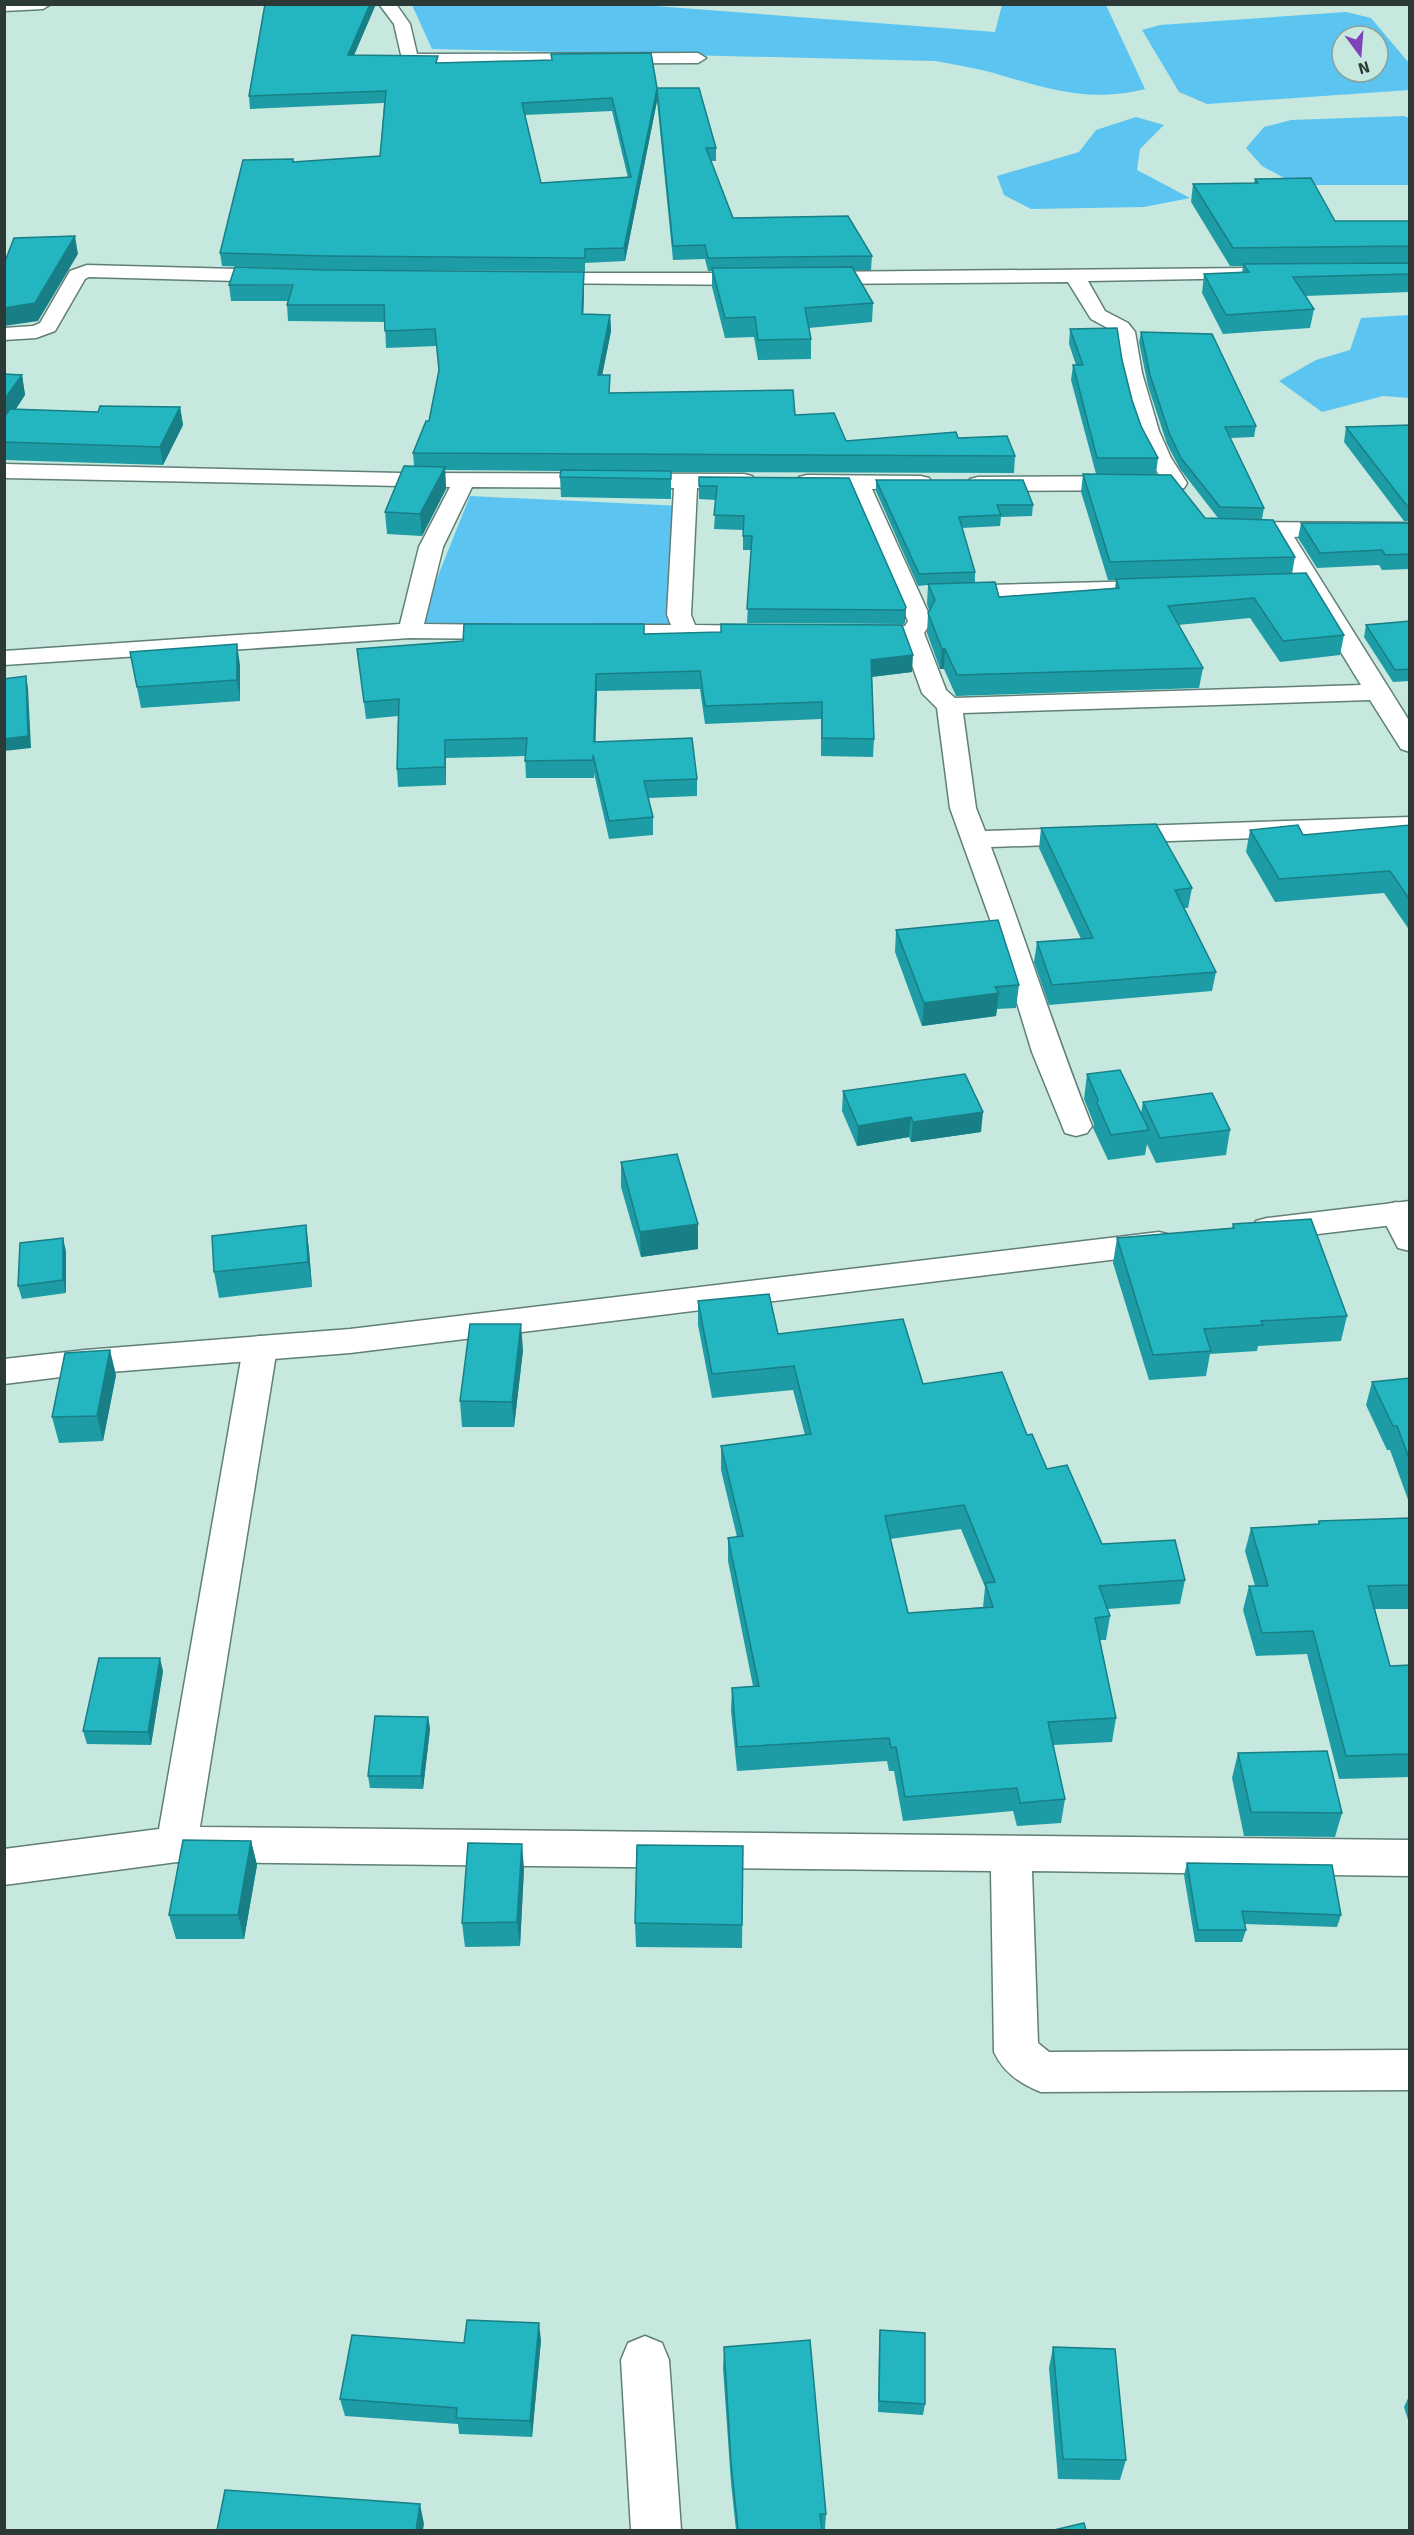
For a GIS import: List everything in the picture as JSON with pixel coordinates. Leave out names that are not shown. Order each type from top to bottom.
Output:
[{"type":"street","points":[[4,6],[43,4]]},
{"type":"street","points":[[387,4],[402,24],[410,59],[698,58]]},
{"type":"street","points":[[4,334],[36,332],[48,327],[77,275],[87,271],[292,277]]},
{"type":"street","points":[[518,279],[1268,274]]},
{"type":"street","points":[[789,482],[952,483],[1183,492],[1166,470],[1150,436],[1124,330],[1103,320],[1075,276]]},
{"type":"street","points":[[4,471],[464,481],[766,482]]},
{"type":"street","points":[[410,631],[431,547],[464,481]]},
{"type":"street","points":[[686,481],[679,615],[686,632]]},
{"type":"street","points":[[858,482],[920,621],[912,633]]},
{"type":"street","points":[[1210,528],[1279,531],[1321,528],[1410,530]]},
{"type":"street","points":[[1279,531],[1299,584],[1376,692],[1402,719],[1410,744]]},
{"type":"street","points":[[909,595],[1169,588]]},
{"type":"street","points":[[4,658],[410,631],[530,632]]},
{"type":"street","points":[[578,632],[793,633]]},
{"type":"street","points":[[840,633],[912,633]]},
{"type":"street","points":[[912,633],[934,693],[949,706],[963,808],[1014,947],[1047,1052],[1076,1125]]},
{"type":"street","points":[[949,706],[1376,692]]},
{"type":"street","points":[[974,839],[1410,825]]},
{"type":"street","points":[[1232,1234],[1405,1221]]},
{"type":"street","points":[[4,1372],[86,1362],[373,1338],[1185,1240]]},
{"type":"street","points":[[177,1844],[260,1348]]},
{"type":"street","points":[[4,1867],[177,1844],[1410,1858]]},
{"type":"street","points":[[1011,1854],[1016,2052],[1041,2072],[1410,2070]]},
{"type":"street","points":[[645,2360],[656,2530]]},
{"type":"water","points":[[629,4],[995,32],[1002,5],[1106,5],[1145,89],[1103,95],[1064,92],[986,71],[935,61],[432,49],[412,5]]},
{"type":"water","points":[[1346,12],[1371,18],[1376,24],[1330,24],[1330,84],[1390,84],[1390,40],[1409,63],[1409,90],[1207,104],[1179,92],[1142,30],[1160,25]]},
{"type":"water","points":[[1404,116],[1409,118],[1409,185],[1297,185],[1262,166],[1246,148],[1264,127],[1291,120]]},
{"type":"water","points":[[1136,117],[1164,125],[1140,149],[1137,170],[1190,198],[1144,207],[1031,209],[1004,195],[997,176],[1079,152],[1096,130]]},
{"type":"water","points":[[1409,315],[1409,398],[1383,396],[1322,412],[1279,381],[1316,360],[1350,350],[1361,318]]},
{"type":"water","points":[[470,496],[682,506],[679,632],[427,630],[421,618]]},
{"type":"building","points":[[265,4],[370,4],[348,55],[438,56],[436,63],[552,60],[551,54],[651,53],[657,88],[699,88],[716,148],[706,148],[733,218],[848,216],[872,256],[708,258],[705,245],[673,246],[657,89],[624,248],[585,249],[585,258],[220,253],[243,160],[293,159],[293,162],[380,156],[386,91],[249,96]],"holes":[[[612,98],[631,177],[541,183],[522,103]]]},
{"type":"building","points":[[1311,178],[1335,221],[1410,221],[1410,246],[1233,248],[1193,184],[1258,183],[1255,179]]},
{"type":"building","points":[[75,236],[35,303],[4,308],[4,264],[14,238]]},
{"type":"building","points":[[1410,263],[1410,274],[1293,277],[1314,309],[1226,315],[1204,274],[1249,272],[1243,264]]},
{"type":"building","points":[[235,267],[584,272],[582,314],[610,315],[598,375],[610,375],[609,393],[793,390],[795,415],[834,413],[846,441],[956,432],[958,438],[1007,436],[1015,456],[413,453],[426,421],[429,421],[439,370],[435,329],[385,331],[384,305],[287,305],[293,285],[229,285]]},
{"type":"building","points":[[852,267],[873,303],[805,308],[811,339],[758,340],[755,317],[725,318],[712,268]]},
{"type":"building","points":[[1117,328],[1132,400],[1141,426],[1158,458],[1097,458],[1073,365],[1083,365],[1070,329]]},
{"type":"building","points":[[1141,332],[1212,334],[1256,426],[1225,427],[1264,508],[1220,507],[1181,458],[1169,433],[1150,375]]},
{"type":"building","points":[[4,374],[22,375],[4,400]]},
{"type":"building","points":[[100,406],[180,407],[160,447],[4,442],[4,417],[10,409],[98,412]]},
{"type":"building","points":[[1410,425],[1410,506],[1407,506],[1346,427]]},
{"type":"building","points":[[404,466],[445,467],[420,514],[385,512]]},
{"type":"building","points":[[561,470],[671,471],[671,479],[560,477]]},
{"type":"building","points":[[1083,474],[1171,475],[1205,518],[1273,520],[1295,557],[1110,562]]},
{"type":"building","points":[[699,477],[849,478],[906,607],[905,610],[747,609],[752,536],[743,536],[744,516],[714,515],[717,486],[699,486]]},
{"type":"building","points":[[876,480],[1023,480],[1033,505],[997,505],[1001,515],[959,517],[975,572],[919,574]]},
{"type":"building","points":[[1301,523],[1410,523],[1410,554],[1385,555],[1382,550],[1320,553]]},
{"type":"building","points":[[1306,573],[1344,635],[1283,641],[1254,598],[1168,606],[1203,668],[957,675],[945,649],[942,649],[928,613],[935,600],[928,584],[995,582],[999,597],[1119,588],[1116,579]]},
{"type":"building","points":[[1410,621],[1410,669],[1395,670],[1366,625]]},
{"type":"building","points":[[464,624],[644,624],[644,634],[721,632],[721,624],[902,625],[913,655],[871,660],[874,739],[822,738],[822,702],[705,706],[700,671],[596,674],[594,742],[692,738],[697,779],[644,781],[653,817],[609,821],[593,755],[593,760],[525,761],[527,738],[445,740],[445,767],[397,769],[399,699],[364,702],[357,649],[463,641]]},
{"type":"building","points":[[237,644],[237,680],[137,687],[130,652]]},
{"type":"building","points":[[26,676],[28,736],[4,739],[4,679]]},
{"type":"building","points":[[1156,824],[1192,888],[1175,890],[1216,972],[1052,985],[1037,942],[1093,938],[1041,828]]},
{"type":"building","points":[[1298,825],[1303,835],[1410,825],[1410,900],[1390,871],[1279,879],[1250,830]]},
{"type":"building","points":[[998,920],[1019,985],[995,987],[999,993],[924,1003],[896,930]]},
{"type":"building","points":[[1120,1070],[1149,1130],[1111,1135],[1087,1074]]},
{"type":"building","points":[[965,1074],[983,1112],[913,1122],[911,1117],[858,1126],[843,1091]]},
{"type":"building","points":[[1212,1093],[1230,1130],[1160,1138],[1143,1102]]},
{"type":"building","points":[[677,1154],[698,1224],[640,1232],[621,1162]]},
{"type":"building","points":[[1311,1219],[1347,1316],[1261,1321],[1263,1325],[1204,1329],[1211,1351],[1153,1355],[1117,1238],[1234,1228],[1233,1224]]},
{"type":"building","points":[[306,1225],[308,1262],[214,1272],[212,1236]]},
{"type":"building","points":[[63,1238],[63,1280],[18,1286],[20,1243]]},
{"type":"building","points":[[769,1294],[778,1334],[903,1319],[923,1384],[1002,1372],[1027,1435],[1032,1434],[1047,1469],[1067,1465],[1102,1544],[1175,1540],[1185,1580],[1099,1586],[1110,1616],[1095,1618],[1116,1718],[1048,1722],[1065,1799],[1020,1803],[1017,1788],[905,1797],[896,1747],[891,1748],[889,1738],[737,1747],[732,1688],[759,1686],[728,1538],[743,1536],[721,1446],[811,1434],[794,1366],[712,1374],[698,1301]],"holes":[[[964,1505],[995,1582],[985,1583],[993,1607],[908,1613],[885,1516]]]},
{"type":"building","points":[[470,1324],[521,1324],[512,1402],[460,1401]]},
{"type":"building","points":[[110,1350],[97,1416],[52,1417],[65,1353]]},
{"type":"building","points":[[1410,1378],[1410,1461],[1397,1426],[1393,1426],[1372,1382]]},
{"type":"building","points":[[1410,1518],[1410,1585],[1368,1586],[1390,1666],[1410,1665],[1410,1754],[1346,1756],[1313,1631],[1262,1633],[1249,1586],[1268,1586],[1251,1528],[1319,1524],[1319,1521]]},
{"type":"building","points":[[99,1658],[160,1658],[148,1732],[83,1731]]},
{"type":"building","points":[[375,1716],[428,1717],[421,1776],[368,1776]]},
{"type":"building","points":[[1327,1751],[1342,1813],[1251,1812],[1238,1753]]},
{"type":"building","points":[[183,1840],[251,1841],[238,1915],[169,1915]]},
{"type":"building","points":[[468,1843],[522,1844],[517,1922],[462,1923]]},
{"type":"building","points":[[637,1845],[743,1846],[742,1925],[635,1923]]},
{"type":"building","points":[[1187,1863],[1332,1865],[1341,1915],[1242,1911],[1246,1930],[1198,1930]]},
{"type":"building","points":[[467,2320],[539,2323],[530,2421],[456,2418],[457,2408],[340,2399],[352,2335],[464,2343]]},
{"type":"building","points":[[880,2330],[925,2333],[925,2404],[879,2401]]},
{"type":"building","points":[[810,2340],[826,2514],[820,2514],[822,2530],[738,2530],[731,2463],[724,2347]]},
{"type":"building","points":[[1053,2347],[1115,2349],[1126,2460],[1063,2459]]},
{"type":"building","points":[[225,2490],[420,2504],[416,2530],[217,2530]]},
{"type":"building","points":[[1084,2523],[1086,2530],[1054,2530]]}]
